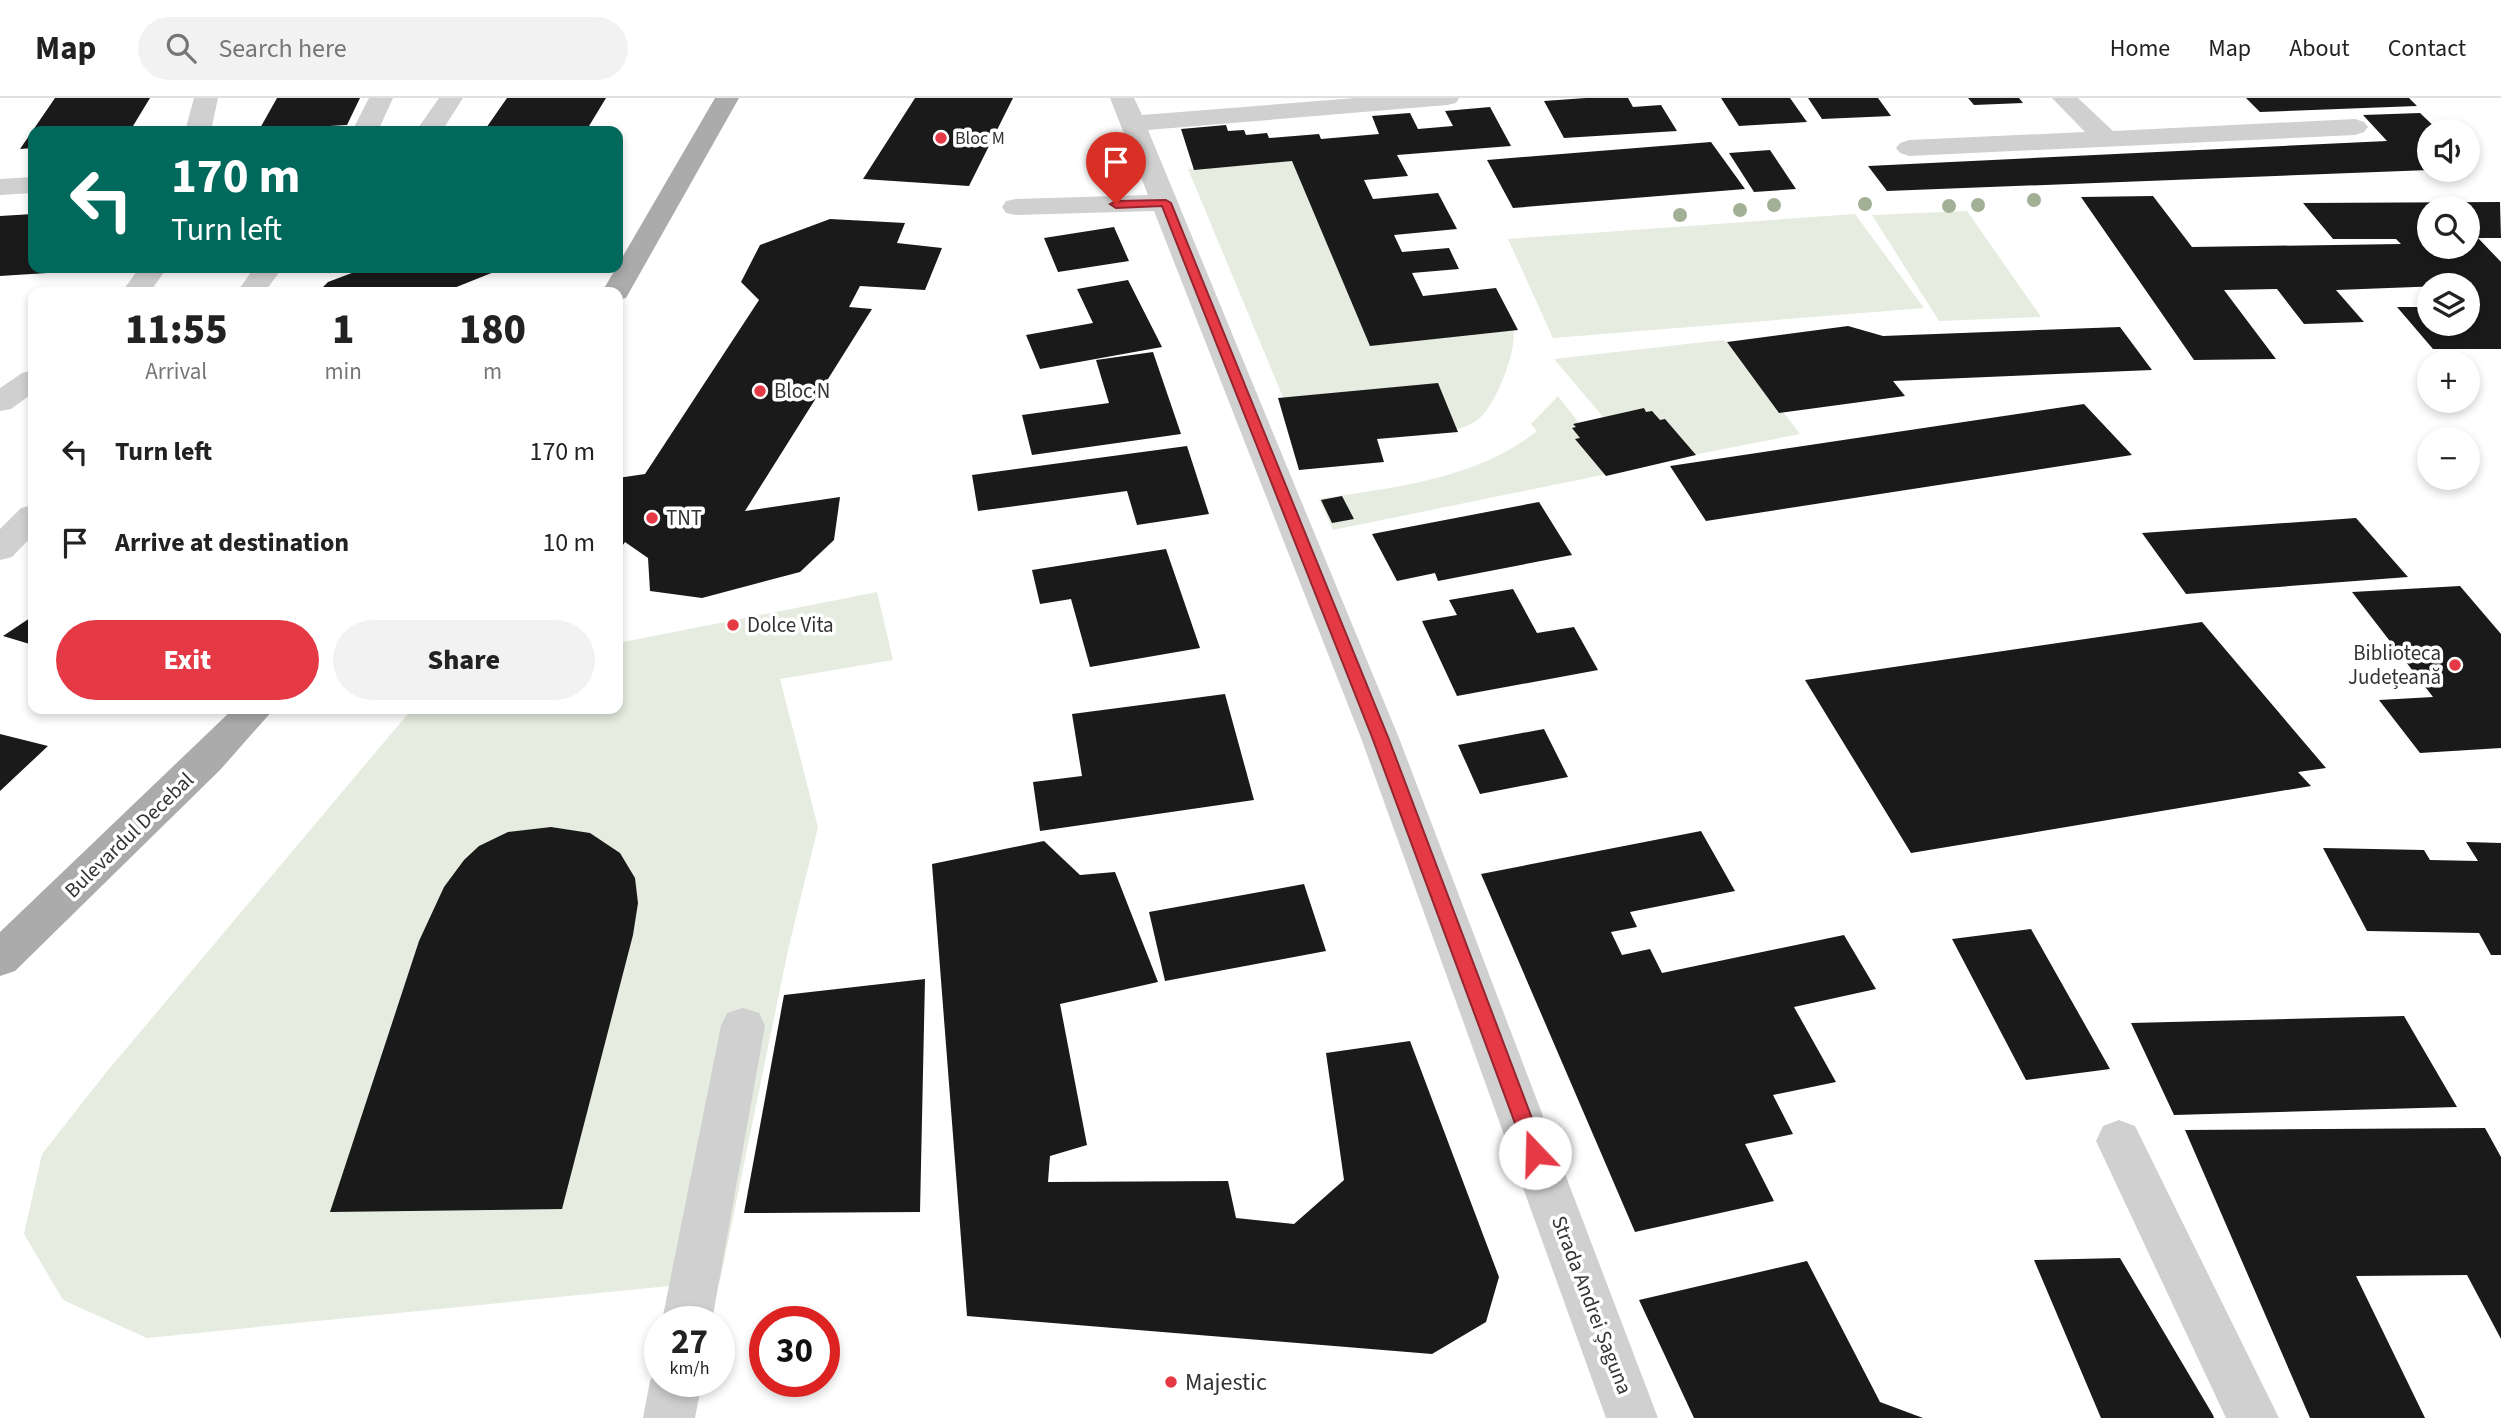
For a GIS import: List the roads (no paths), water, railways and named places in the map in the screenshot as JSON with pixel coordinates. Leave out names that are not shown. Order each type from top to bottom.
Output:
[{"type":"main road","points":[[619,287],[727,98]]},
{"type":"main road","name":"Bulevardul Decebal","points":[[4,958],[250,714]]},
{"type":"street","points":[[199,126],[206,98]]},
{"type":"street","points":[[367,126],[381,98]]},
{"type":"street","points":[[432,126],[452,98]]},
{"type":"street","points":[[1126,111],[1447,98]]},
{"type":"street","points":[[2064,98],[2106,138]]},
{"type":"street","name":"Strada Andrei Șaguna","points":[[1126,111],[1166,203],[1380,737],[1632,1418]]},
{"type":"street","points":[[1909,148],[2355,127]]},
{"type":"street","points":[[0,187],[28,185]]},
{"type":"street","points":[[1016,207],[1166,203]]},
{"type":"street","points":[[0,402],[28,382]]},
{"type":"street","points":[[0,549],[28,521]]},
{"type":"street","points":[[690,1306],[743,1026]]},
{"type":"street","points":[[2119,1140],[2253,1418]]},
{"type":"street","points":[[669,1418],[673,1397]]},
{"type":"place","name":"Bloc M","points":[[941,138]]},
{"type":"place","name":"Bloc N","points":[[760,391]]},
{"type":"place","name":"TNT","points":[[652,518]]},
{"type":"place","name":"Dolce Vita","points":[[733,625]]},
{"type":"place","name":"Biblioteca Județeană","points":[[2455,665]]},
{"type":"place","name":"Majestic","points":[[1171,1382]]}]
